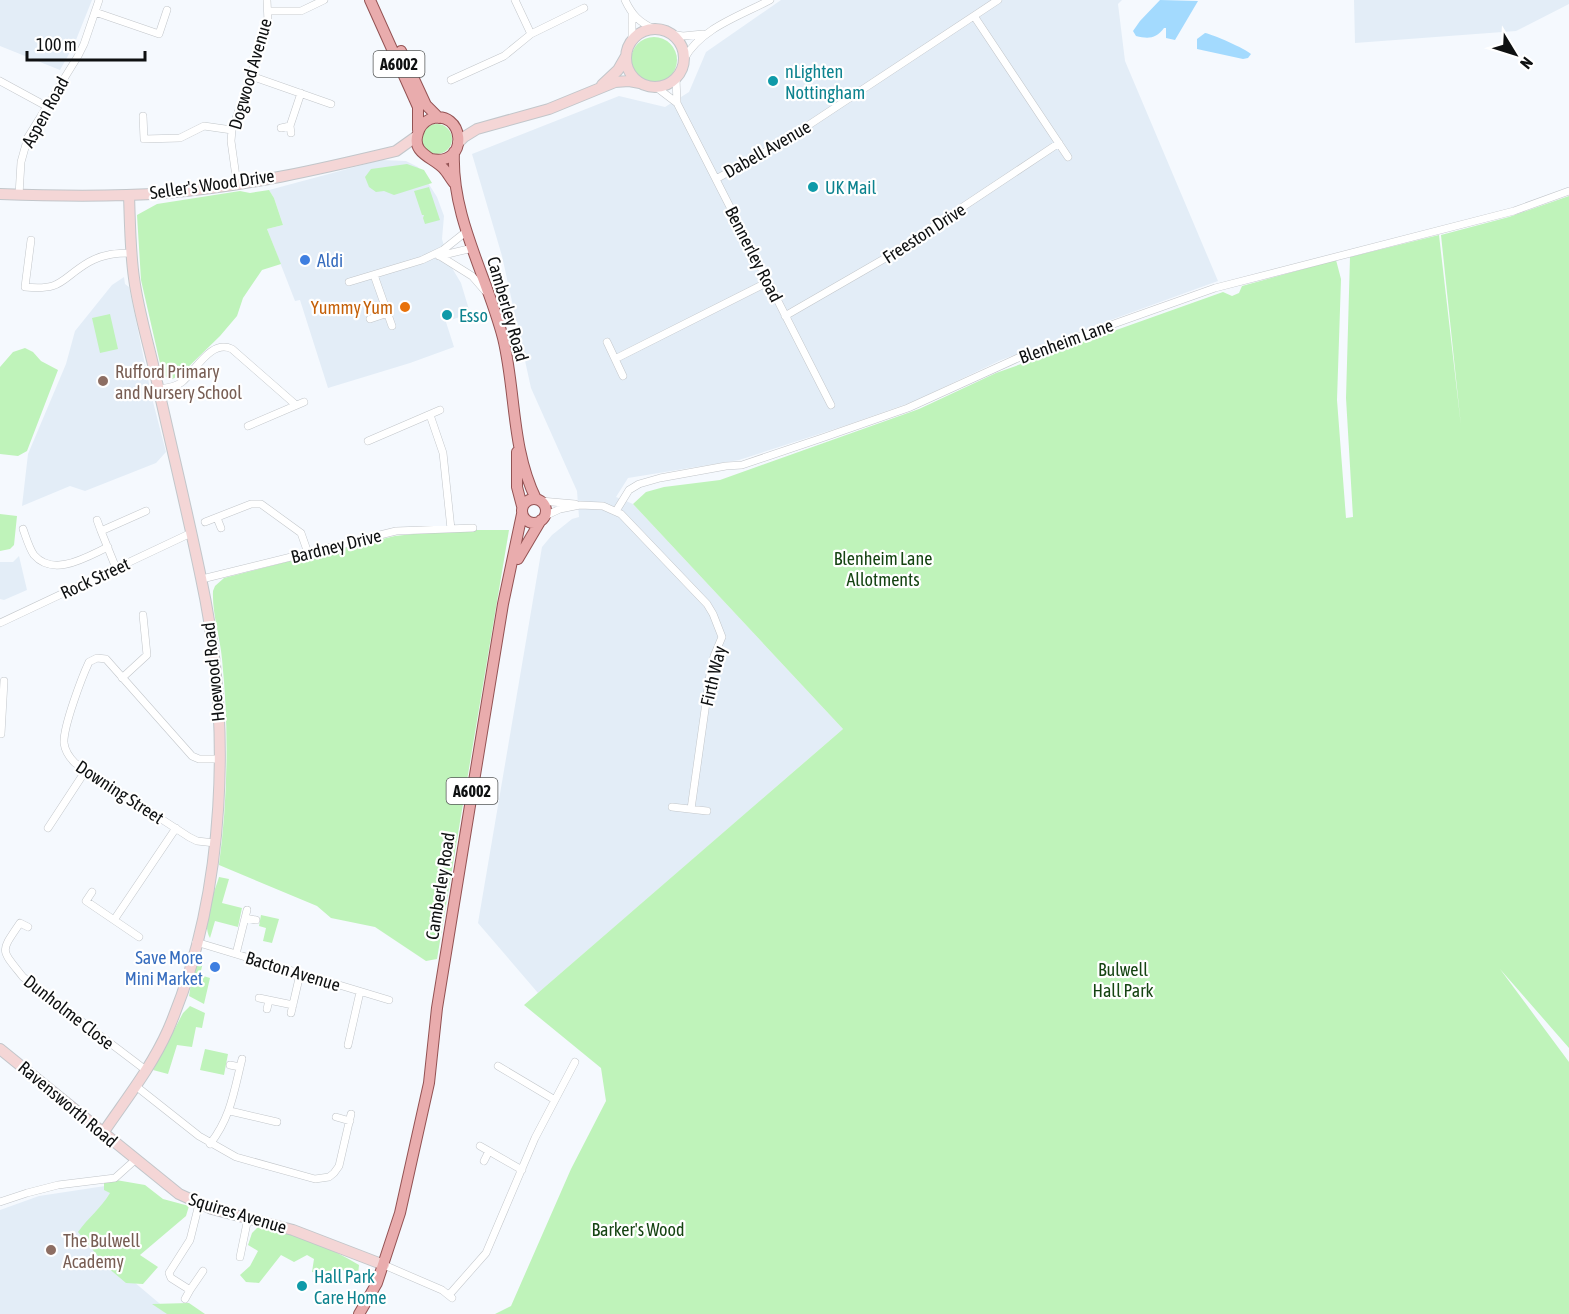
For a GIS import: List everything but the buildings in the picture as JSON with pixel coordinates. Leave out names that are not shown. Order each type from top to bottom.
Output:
[{"type":"main road","name":"A6002","points":[[370,0],[418,107],[418,133]]},
{"type":"main road","name":"A6002","points":[[378,0],[424,101],[429,110],[439,118]]},
{"type":"main road","points":[[439,118],[450,122],[458,131],[456,148],[444,159],[431,159],[420,150],[418,133],[427,121],[439,118]]},
{"type":"main road","name":"Camberley Road","points":[[456,148],[454,184],[467,231],[491,298],[510,369],[518,446],[527,478],[539,500]]},
{"type":"main road","name":"Camberley Road","points":[[431,159],[442,167],[454,184]]},
{"type":"main road","name":"Camberley Road","points":[[384,1265],[400,1214],[429,1083],[464,841],[503,604],[522,510],[517,487],[518,446]]},
{"type":"main road","points":[[528,500],[539,500],[546,509],[543,518],[531,523],[525,519],[522,510],[528,500]]},
{"type":"main road","name":"Camberley Road","points":[[510,575],[520,554],[543,518]]},
{"type":"main road","name":"A6002","points":[[359,1314],[374,1289],[384,1265]]},
{"type":"street","name":"Aspen Road","points":[[19,195],[23,148],[81,50],[99,0]]},
{"type":"street","name":"Dogwood Avenue","points":[[237,184],[231,141],[232,130],[264,37],[269,11],[267,0]]},
{"type":"street","points":[[515,0],[531,34]]},
{"type":"street","points":[[625,0],[632,14],[640,22],[654,29],[683,36],[706,34]]},
{"type":"street","points":[[456,148],[464,137],[477,129],[549,109],[622,81],[656,87],[668,84],[682,69],[684,59],[692,45],[706,34],[770,0]]},
{"type":"street","name":"Dabell Avenue","points":[[716,179],[783,142],[998,0]]},
{"type":"street","points":[[269,11],[301,11],[327,2]]},
{"type":"street","points":[[451,80],[504,56],[531,34],[584,8]]},
{"type":"street","points":[[95,12],[159,34],[167,10]]},
{"type":"street","points":[[597,89],[618,70],[626,56],[632,40],[632,14]]},
{"type":"street","points":[[974,16],[1068,157]]},
{"type":"street","points":[[632,40],[641,33],[654,29]]},
{"type":"street","points":[[671,34],[680,43],[684,59]]},
{"type":"street","points":[[626,56],[628,69],[640,83]]},
{"type":"street","points":[[251,76],[301,93],[320,104],[332,104]]},
{"type":"street","name":"Bennerley Road","points":[[676,78],[677,103],[831,405]]},
{"type":"street","points":[[0,81],[46,106]]},
{"type":"street","name":"Bennerley Road","points":[[656,87],[677,103]]},
{"type":"street","points":[[281,128],[290,130],[301,93]]},
{"type":"street","points":[[143,116],[144,140],[180,138],[204,126],[232,130]]},
{"type":"street","points":[[450,122],[477,129]]},
{"type":"street","name":"Seller's Wood Drive","points":[[0,194],[129,195],[237,184],[396,152],[418,133]]},
{"type":"street","name":"Freeston Drive","points":[[785,316],[889,256],[1059,143]]},
{"type":"street","name":"Blenheim Lane","points":[[616,511],[630,490],[639,484],[660,478],[742,465],[812,442],[908,408],[1018,358],[1215,288],[1514,211],[1569,191]]},
{"type":"street","name":"Hoewood Road","points":[[103,1133],[147,1071],[176,1010],[184,987],[208,889],[219,797],[218,697],[214,654],[201,579],[134,279],[129,195]]},
{"type":"street","points":[[422,260],[443,250],[467,231]]},
{"type":"street","points":[[31,240],[25,287],[49,288],[100,257],[132,253]]},
{"type":"street","points":[[349,282],[422,260],[473,248]]},
{"type":"street","points":[[440,256],[472,276],[491,298]]},
{"type":"street","points":[[374,275],[392,326]]},
{"type":"street","points":[[615,359],[768,282]]},
{"type":"street","points":[[369,319],[388,313]]},
{"type":"street","points":[[607,342],[623,376]]},
{"type":"street","points":[[159,389],[181,383],[214,349],[221,346],[232,349],[296,405]]},
{"type":"street","points":[[248,426],[304,402]]},
{"type":"street","points":[[368,441],[440,410]]},
{"type":"street","points":[[430,415],[443,453],[451,529]]},
{"type":"street","points":[[539,500],[603,506],[616,511]]},
{"type":"street","points":[[206,522],[250,504],[261,504],[301,533],[308,553]]},
{"type":"street","points":[[543,518],[560,509],[580,505]]},
{"type":"street","points":[[101,531],[146,511]]},
{"type":"street","name":"Firth Way","points":[[616,511],[632,524],[706,604],[713,614],[722,637],[710,674],[691,809]]},
{"type":"street","points":[[137,515],[140,523]]},
{"type":"street","points":[[217,518],[221,528]]},
{"type":"street","points":[[97,520],[116,568]]},
{"type":"street","name":"Bardney Drive","points":[[201,579],[396,531],[473,528]]},
{"type":"street","points":[[23,529],[33,554],[58,565],[74,563],[108,547]]},
{"type":"street","name":"Rock Street","points":[[0,622],[191,533]]},
{"type":"street","points":[[144,615],[147,655],[122,678],[192,756],[199,759],[220,759]]},
{"type":"street","name":"Downing Street","points":[[122,678],[106,659],[97,658],[89,662],[65,730],[64,746],[67,754],[75,763],[176,828],[197,840],[215,843]]},
{"type":"street","points":[[1,734],[4,681]]},
{"type":"street","points":[[59,828],[50,826],[86,770]]},
{"type":"street","points":[[672,807],[707,811]]},
{"type":"street","points":[[114,920],[176,828]]},
{"type":"street","points":[[92,892],[86,902],[139,937]]},
{"type":"street","points":[[237,954],[246,914],[256,920]]},
{"type":"street","name":"Dunholme Close","points":[[28,927],[21,923],[2,945],[2,952],[6,958],[23,977],[147,1071]]},
{"type":"street","name":"Bacton Avenue","points":[[196,942],[389,1000]]},
{"type":"street","points":[[258,998],[292,1009],[300,974]]},
{"type":"street","points":[[358,1041],[349,1042],[360,992]]},
{"type":"street","points":[[267,1009],[269,1000]]},
{"type":"street","name":"Ravensworth Road","points":[[0,1049],[135,1160]]},
{"type":"street","points":[[384,1265],[442,1290],[450,1297],[486,1253],[535,1138],[575,1062]]},
{"type":"street","points":[[210,1144],[222,1129],[230,1111],[241,1063],[230,1065]]},
{"type":"street","points":[[498,1066],[555,1100]]},
{"type":"street","points":[[510,1074],[515,1066]]},
{"type":"street","points":[[570,1072],[579,1077]]},
{"type":"street","points":[[137,1087],[210,1144],[236,1157],[315,1179],[329,1177],[339,1166],[350,1117],[336,1117]]},
{"type":"street","points":[[230,1111],[276,1122]]},
{"type":"street","points":[[480,1146],[522,1170]]},
{"type":"street","points":[[484,1161],[489,1151]]},
{"type":"street","points":[[0,1202],[58,1185],[115,1178],[135,1160]]},
{"type":"street","name":"Squires Avenue","points":[[135,1160],[178,1194],[199,1204],[302,1233],[384,1265]]},
{"type":"street","points":[[190,1290],[171,1278],[169,1273],[190,1240],[199,1204]]},
{"type":"street","points":[[240,1257],[248,1218]]},
{"type":"street","points":[[185,1299],[203,1271]]},
{"type":"shaded area","points":[[0,0],[92,0],[74,45],[60,70],[0,46]]},
{"type":"shaded area","points":[[781,0],[1122,0],[1118,4],[1125,61],[1218,281],[1001,360],[915,401],[844,426],[739,460],[628,478],[616,497],[633,504],[843,729],[538,993],[478,923],[542,547],[552,535],[572,519],[579,517],[577,491],[531,388],[502,256],[472,154],[619,96],[665,107],[689,92],[706,52]]},
{"type":"shaded area","points":[[1354,0],[1569,0],[1569,4],[1516,31],[1355,43]]},
{"type":"shaded area","points":[[381,160],[406,161],[418,167],[437,197],[444,216],[442,239],[449,263],[461,283],[470,313],[446,322],[454,347],[328,388],[300,300],[295,301],[267,229],[283,225],[269,190]]},
{"type":"shaded area","name":"Rufford Primary and Nursery School","points":[[124,277],[125,284],[129,287],[152,398],[166,452],[156,463],[85,491],[70,486],[22,506],[28,454],[66,364],[75,331],[112,285]]},
{"type":"shaded area","points":[[19,556],[27,590],[4,600],[0,599],[0,562],[13,562]]},
{"type":"shaded area","name":"The Bulwell Academy","points":[[105,1186],[125,1187],[121,1271],[172,1314],[0,1314],[0,1210],[39,1196]]},
{"type":"green space","points":[[659,37],[671,43],[676,51],[676,69],[671,77],[663,82],[649,83],[637,77],[632,69],[631,55],[637,43],[645,38]]},
{"type":"green space","points":[[437,124],[443,125],[451,133],[451,145],[443,153],[437,154],[431,153],[423,145],[422,139],[423,133],[431,125]]},
{"type":"green space","points":[[407,164],[424,170],[432,183],[394,195],[384,191],[376,192],[369,187],[365,177],[371,169]]},
{"type":"green space","points":[[429,187],[440,220],[425,224],[424,215],[422,215],[414,191]]},
{"type":"green space","points":[[269,190],[283,225],[267,229],[281,264],[262,270],[243,298],[237,316],[220,336],[179,376],[172,379],[166,377],[162,372],[141,280],[137,215],[157,204],[240,191],[250,193]]},
{"type":"green space","name":"Bulwell Hall Park","points":[[1569,196],[1569,1048],[1500,969],[1569,1062],[1569,1314],[495,1314],[511,1306],[571,1169],[606,1101],[601,1068],[524,1005],[843,729],[633,504],[646,492],[664,487],[720,480],[919,409],[996,373],[1223,292],[1232,296],[1239,293],[1242,286],[1336,260],[1341,279],[1337,400],[1346,518],[1353,517],[1346,398],[1350,257],[1439,235],[1461,426],[1441,235],[1509,217]]},
{"type":"green space","points":[[110,314],[118,349],[100,353],[92,318]]},
{"type":"green space","points":[[25,348],[33,352],[41,361],[58,370],[27,451],[18,456],[0,454],[0,367],[13,352]]},
{"type":"green space","points":[[0,514],[17,516],[14,545],[10,549],[0,551]]},
{"type":"green space","points":[[450,530],[509,530],[437,959],[426,961],[375,927],[331,918],[317,906],[219,865],[226,788],[226,737],[222,659],[213,591],[224,578],[290,561],[395,536]]},
{"type":"green space","points":[[219,877],[229,879],[222,903],[242,908],[238,927],[215,921],[210,938],[208,917]]},
{"type":"green space","points":[[261,915],[279,919],[272,943],[263,941],[266,928],[259,926]]},
{"type":"green space","points":[[199,957],[204,958],[200,975],[210,978],[204,1004],[189,996]]},
{"type":"green space","points":[[190,1006],[205,1013],[202,1028],[196,1027],[192,1047],[177,1045],[168,1074],[153,1070],[183,1013]]},
{"type":"green space","points":[[205,1049],[228,1054],[224,1075],[200,1070]]},
{"type":"green space","points":[[116,1180],[145,1185],[163,1199],[189,1206],[186,1216],[140,1255],[158,1267],[143,1284],[126,1283],[107,1267],[78,1232],[110,1193],[104,1190],[104,1182]]},
{"type":"green space","points":[[260,1225],[299,1237],[335,1252],[359,1265],[358,1275],[336,1268],[325,1274],[312,1272],[314,1259],[307,1255],[294,1262],[281,1255],[259,1283],[246,1282],[240,1275],[250,1266],[258,1251],[248,1245],[252,1233]]},
{"type":"green space","points":[[189,1303],[205,1314],[167,1314],[152,1304]]},
{"type":"water","points":[[1160,0],[1198,1],[1175,40],[1166,38],[1166,28],[1152,37],[1136,36],[1133,31]]},
{"type":"water","points":[[1205,33],[1251,54],[1248,58],[1243,59],[1197,49],[1197,39]]},
{"type":"place","name":"nLighten Nottingham","points":[[773,81]]},
{"type":"place","name":"UK Mail","points":[[813,187]]},
{"type":"place","name":"Aldi","points":[[305,260]]},
{"type":"place","name":"Yummy Yum","points":[[405,307]]},
{"type":"place","name":"Esso","points":[[447,315]]},
{"type":"place","name":"Rufford Primary and Nursery School","points":[[103,381]]},
{"type":"place","name":"Save More Mini Market","points":[[215,967]]},
{"type":"place","name":"The Bulwell Academy","points":[[51,1250]]},
{"type":"place","name":"Hall Park Care Home","points":[[302,1286]]},
{"type":"park label","name":"Blenheim Lane Allotments","points":[[883,568]]},
{"type":"park label","name":"Barker's Wood","points":[[638,1229]]}]
